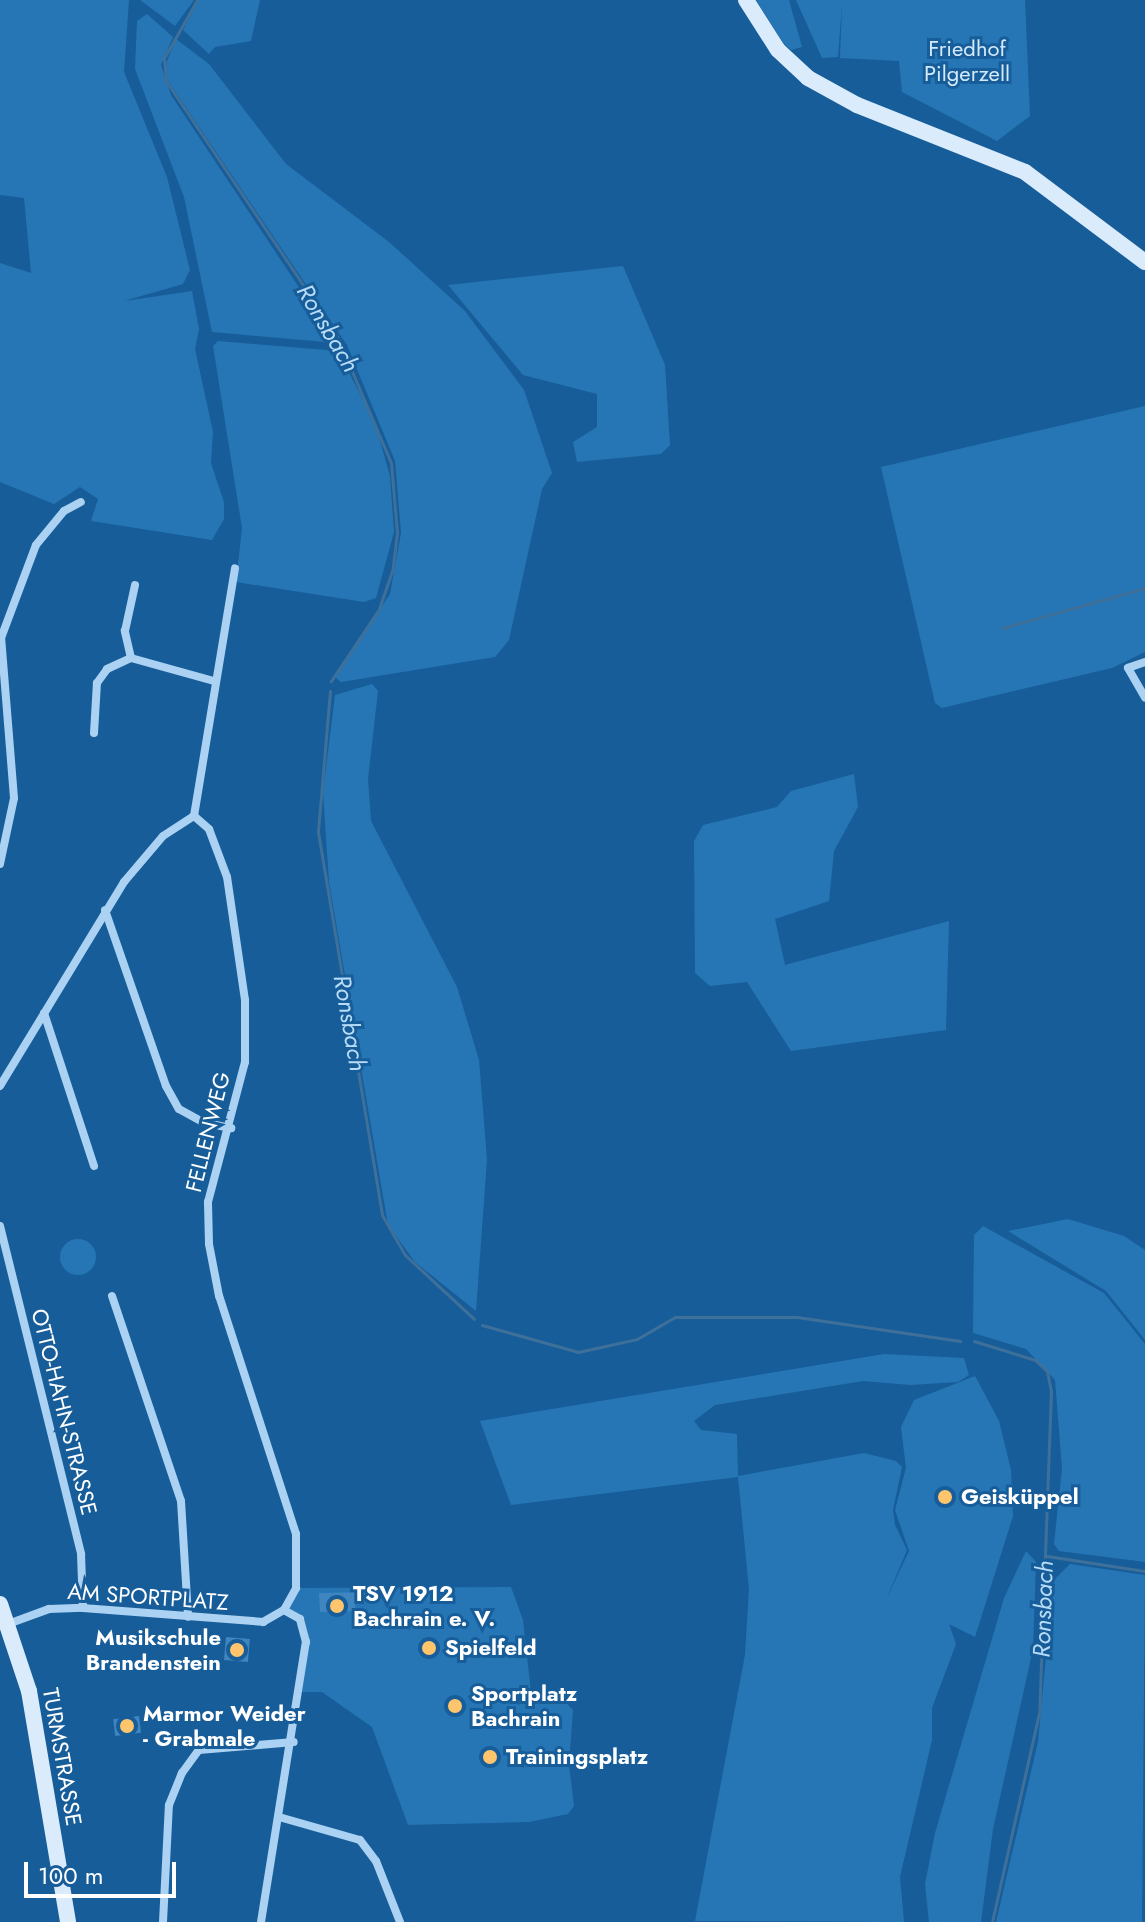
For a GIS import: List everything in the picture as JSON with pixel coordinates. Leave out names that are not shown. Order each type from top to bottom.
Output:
[{"type":"street","points":[[746,0],[778,50],[808,78],[857,105],[1010,164],[1065,198],[1145,262]]},
{"type":"street","points":[[0,864],[10,833],[14,798],[1,638],[36,545],[64,511],[81,502]]},
{"type":"street","points":[[0,1086],[105,910],[151,848],[194,816],[235,568]]},
{"type":"street","points":[[131,658],[125,631],[135,585]]},
{"type":"street","points":[[94,733],[97,683],[107,669],[131,658],[214,681]]},
{"type":"street","points":[[1145,662],[1128,668],[1145,697]]},
{"type":"street","name":"FELLENWEG","points":[[194,816],[209,829],[227,877],[238,940],[245,1062],[231,1128],[208,1202],[209,1244],[219,1296],[296,1534],[296,1588],[284,1610]]},
{"type":"street","points":[[0,830],[10,833]]},
{"type":"street","points":[[105,910],[166,1086],[179,1109],[202,1122],[231,1128]]},
{"type":"street","points":[[44,1013],[94,1166]]},
{"type":"street","name":"OTTO-HAHN-STRASSE","points":[[0,1226],[81,1554],[83,1608]]},
{"type":"street","points":[[112,1296],[181,1501],[188,1617]]},
{"type":"street","name":"TURMSTRASSE","points":[[0,1604],[29,1691],[68,1922]]},
{"type":"street","name":"AM SPORTPLATZ","points":[[8,1624],[49,1609],[83,1608],[263,1622],[284,1610]]},
{"type":"street","points":[[261,1922],[294,1742],[306,1642],[300,1619],[284,1610]]},
{"type":"street","points":[[163,1922],[169,1805],[182,1773],[209,1747],[294,1742]]},
{"type":"street","points":[[279,1817],[360,1840],[376,1861],[400,1922]]},
{"type":"green space","points":[[0,0],[129,0],[124,72],[167,177],[190,270],[183,284],[124,301],[192,291],[199,329],[195,349],[213,432],[211,463],[224,502],[224,519],[212,540],[91,521],[98,499],[80,487],[54,504],[0,482],[0,263],[31,273],[24,198],[0,195]]},
{"type":"green space","points":[[140,0],[194,0],[175,26]]},
{"type":"green space","points":[[199,0],[260,0],[251,41],[215,47],[209,54],[183,30]]},
{"type":"green space","points":[[756,0],[789,0],[802,47],[791,50],[784,44]]},
{"type":"green space","name":"Friedhof Pilgerzell","points":[[796,0],[1025,0],[1030,116],[997,141],[902,92],[899,61],[840,58],[842,4],[838,57],[822,58]]},
{"type":"green space","points":[[147,14],[173,37],[161,65],[171,95],[336,343],[212,332],[184,197],[135,69],[137,21]]},
{"type":"green space","points":[[176,39],[209,64],[286,164],[389,242],[465,311],[524,390],[552,473],[542,489],[509,640],[495,657],[341,682],[335,677],[390,594],[401,533],[395,461],[347,345],[168,81],[165,66]]},
{"type":"green space","points":[[623,266],[665,365],[670,445],[661,454],[577,462],[573,442],[597,427],[597,394],[523,375],[448,285]]},
{"type":"green space","points":[[218,341],[338,351],[375,423],[390,476],[394,532],[376,598],[364,602],[236,582],[242,528],[213,346]]},
{"type":"green space","points":[[1145,406],[1145,652],[1112,668],[942,708],[935,703],[881,467]]},
{"type":"green space","points":[[372,684],[378,691],[368,779],[371,821],[457,987],[479,1060],[487,1160],[476,1311],[415,1262],[388,1225],[329,882],[323,792],[335,695]]},
{"type":"green space","points":[[854,774],[858,807],[834,851],[829,901],[775,919],[785,965],[949,921],[946,1030],[791,1051],[747,982],[710,986],[695,973],[694,841],[703,825],[777,807],[791,791]]},
{"type":"green space","points":[[1068,1219],[1124,1236],[1145,1250],[1145,1340],[1106,1291],[1008,1231]]},
{"type":"green space","points":[[983,1226],[1104,1293],[1145,1344],[1145,1562],[1059,1551],[1054,1544],[1062,1469],[1055,1380],[1026,1349],[973,1333],[974,1235]]},
{"type":"green space","points":[[78,1239],[91,1244],[96,1257],[91,1270],[78,1275],[65,1270],[60,1257],[65,1244]]},
{"type":"green space","points":[[884,1354],[964,1358],[969,1375],[958,1382],[910,1385],[863,1381],[715,1405],[694,1421],[701,1430],[737,1434],[738,1476],[864,1453],[896,1461],[902,1467],[893,1510],[895,1525],[907,1550],[886,1600],[909,1551],[895,1510],[906,1468],[901,1427],[914,1400],[975,1376],[999,1421],[1011,1470],[1013,1516],[975,1637],[949,1624],[956,1644],[932,1708],[932,1740],[900,1877],[904,1922],[695,1921],[745,1655],[749,1589],[738,1477],[511,1505],[480,1421]]},
{"type":"green space","points":[[1026,1551],[1036,1562],[1033,1649],[993,1829],[981,1922],[929,1922],[925,1884],[935,1833],[1004,1598]]},
{"type":"green space","points":[[1070,1564],[1145,1575],[1142,1922],[996,1922],[1038,1742],[1053,1581]]},
{"type":"green space","name":"Sportplatz Bachrain","points":[[511,1587],[523,1620],[532,1701],[565,1702],[573,1710],[569,1765],[574,1806],[568,1814],[529,1822],[408,1825],[372,1727],[322,1692],[302,1692],[304,1627],[284,1610],[296,1588]]},
{"type":"building","name":"TSV 1912 Bachrain e. V.","points":[[375,1592],[375,1600],[355,1600],[355,1611],[320,1612],[319,1593]]},
{"type":"building","name":"Musikschule Brandenstein","points":[[226,1637],[250,1639],[248,1662],[224,1660]]},
{"type":"building","name":"Marmor Weider - Grabmale","points":[[139,1716],[141,1733],[115,1736],[113,1719]]},
{"type":"waterway","name":"Ronsbach","points":[[197,0],[164,58],[166,81],[336,334],[391,463],[397,533],[392,571],[379,609],[331,681]]},
{"type":"waterway","points":[[1002,628],[1145,588]]},
{"type":"waterway","name":"Ronsbach","points":[[330,691],[318,832],[382,1215],[405,1255],[474,1319]]},
{"type":"waterway","name":"Ronsbach","points":[[482,1325],[578,1352],[637,1339],[675,1317],[797,1317],[960,1341]]},
{"type":"waterway","name":"Ronsbach","points":[[974,1341],[1035,1360],[1047,1371],[1051,1391],[1039,1713],[992,1922]]},
{"type":"waterway","points":[[1047,1556],[1145,1571]]},
{"type":"place","name":"Geisküppel","points":[[945,1497]]},
{"type":"place","name":"TSV 1912 Bachrain e. V.","points":[[337,1606]]},
{"type":"place","name":"Spielfeld","points":[[429,1648]]},
{"type":"place","name":"Musikschule Brandenstein","points":[[237,1650]]},
{"type":"place","name":"Sportplatz Bachrain","points":[[455,1706]]},
{"type":"place","name":"Marmor Weider - Grabmale","points":[[127,1726]]},
{"type":"place","name":"Trainingsplatz","points":[[490,1757]]}]
